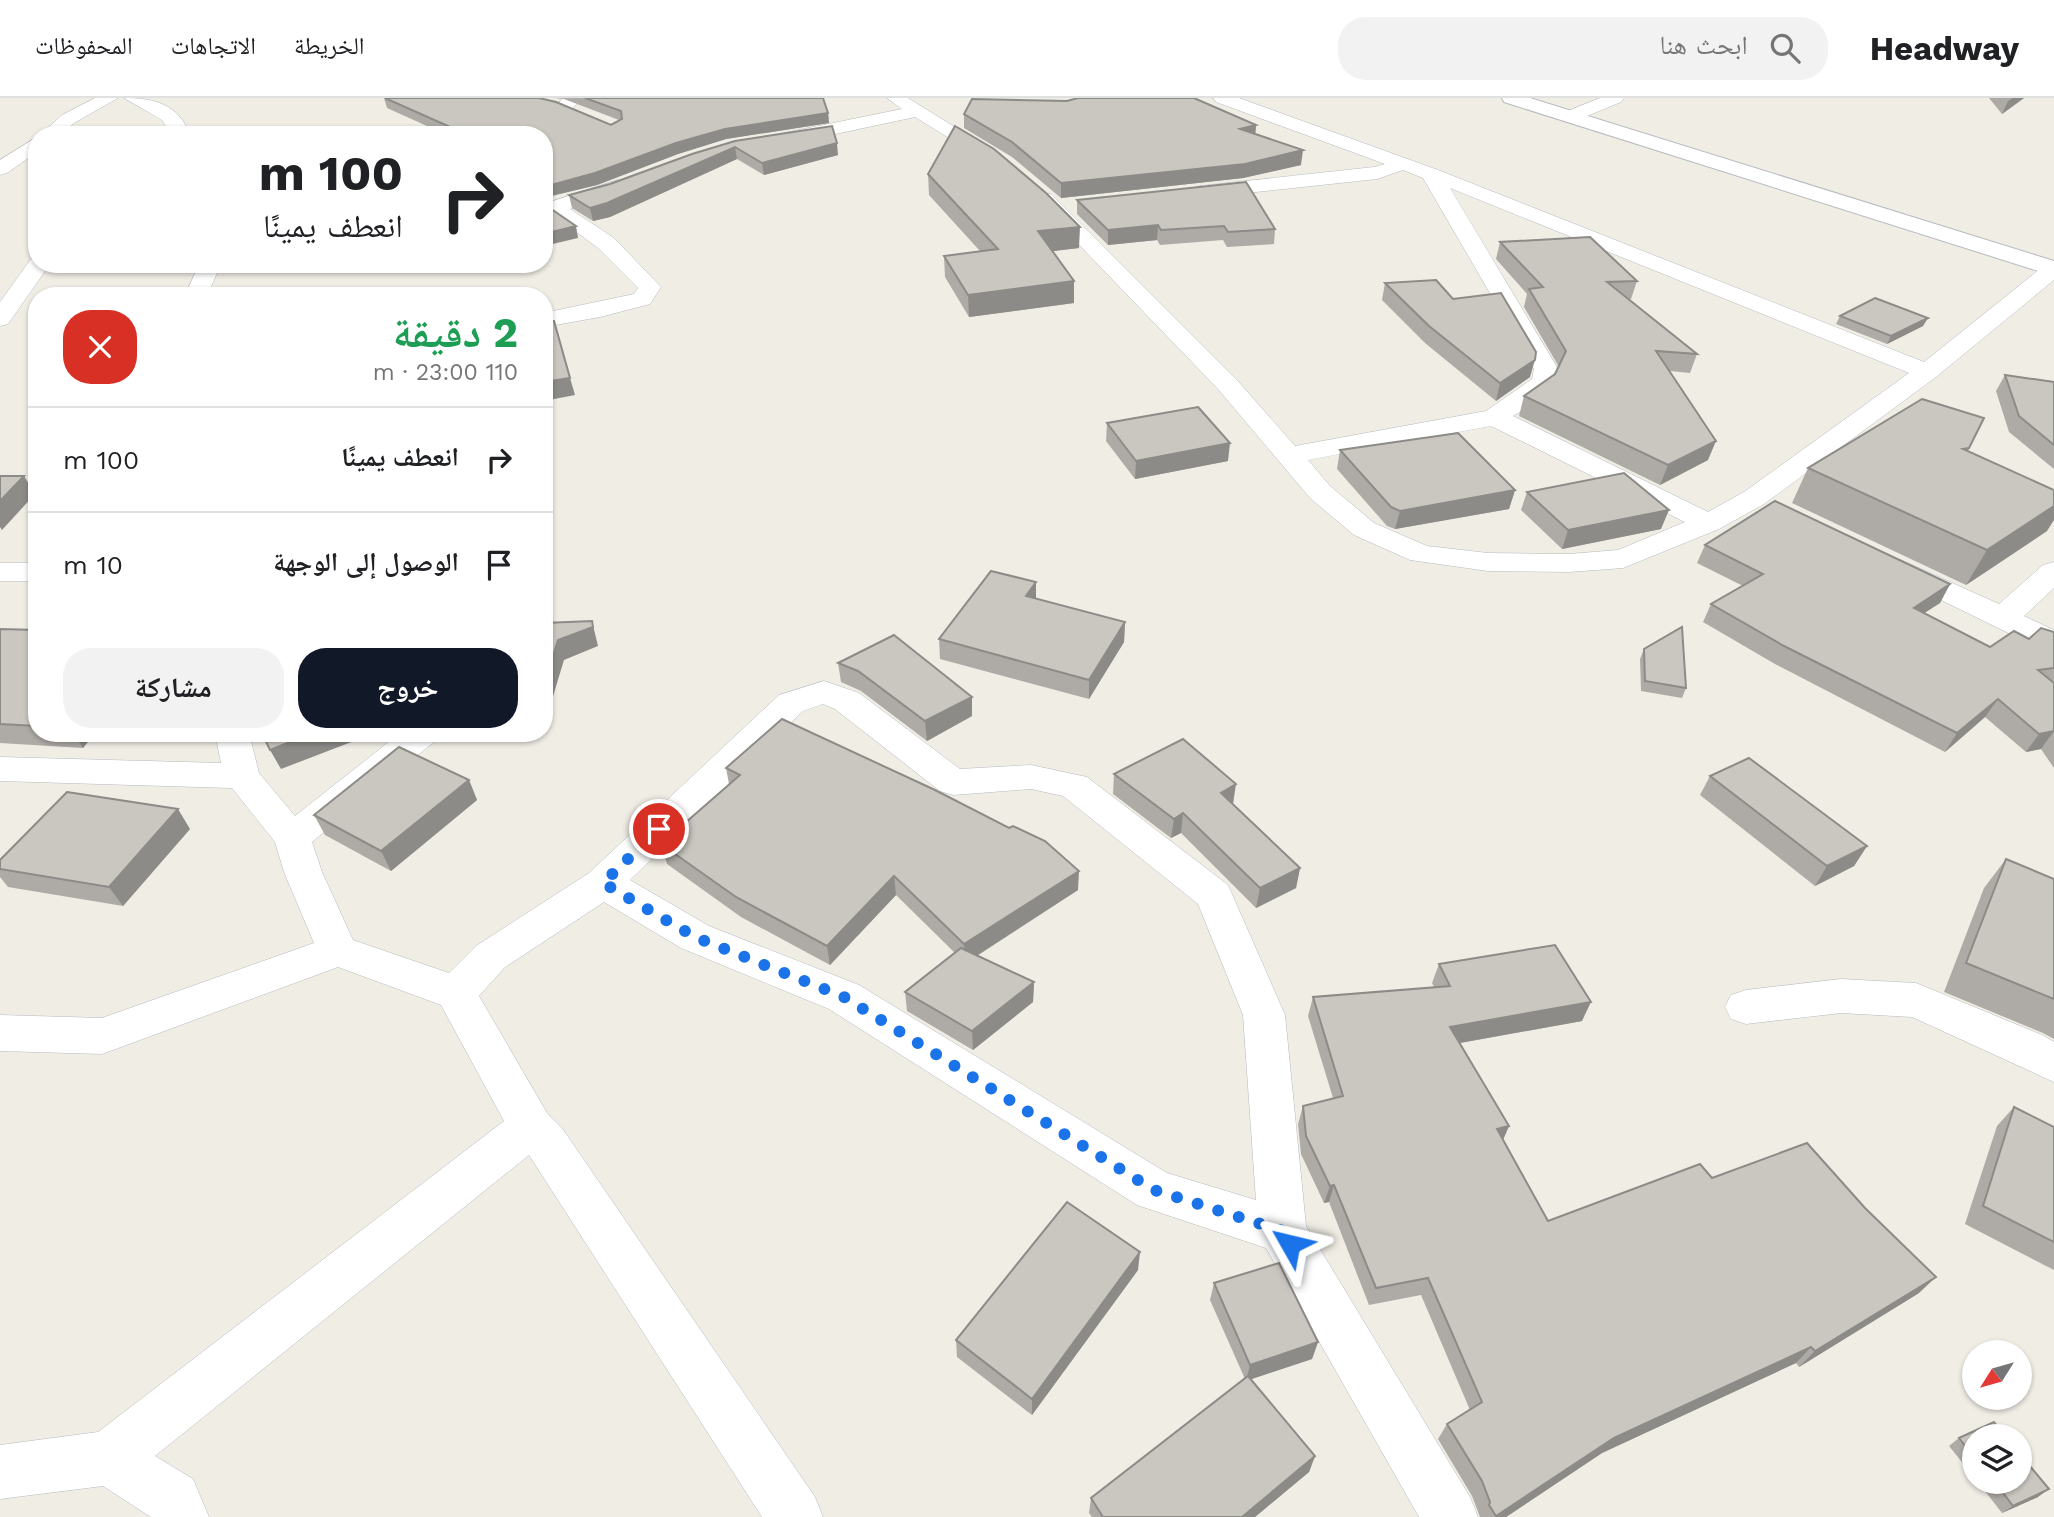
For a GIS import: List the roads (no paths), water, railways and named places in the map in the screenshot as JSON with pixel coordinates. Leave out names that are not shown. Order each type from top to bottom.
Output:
[{"type":"street","points":[[59,126],[108,98]]},
{"type":"street","points":[[133,98],[159,109],[179,126]]},
{"type":"street","points":[[897,98],[1018,176],[1055,208],[1227,384],[1320,492],[1364,529],[1421,554],[1502,562],[1569,563],[1623,559],[1709,523],[1767,504],[2054,269]]},
{"type":"street","points":[[1222,98],[1431,174],[1927,372]]},
{"type":"street","points":[[1511,98],[1567,108],[2054,269]]},
{"type":"street","points":[[1594,107],[1615,98]]},
{"type":"street","points":[[544,101],[572,105]]},
{"type":"street","points":[[1567,108],[1594,107],[2054,253]]},
{"type":"street","points":[[760,143],[813,135],[920,111]]},
{"type":"street","points":[[0,169],[28,149]]},
{"type":"street","points":[[1176,195],[1377,173],[1402,164]]},
{"type":"street","points":[[1288,456],[1494,417],[1534,393],[1544,381],[1546,369],[1431,174]]},
{"type":"street","points":[[553,318],[642,299],[650,287],[606,243],[554,207],[640,178]]},
{"type":"street","points":[[1055,208],[1082,205]]},
{"type":"street","points":[[0,319],[33,273]]},
{"type":"street","points":[[1494,417],[1709,523]]},
{"type":"street","points":[[1879,558],[2054,643]]},
{"type":"street","points":[[2003,618],[2054,571]]},
{"type":"street","points":[[0,572],[28,572]]},
{"type":"street","points":[[456,993],[490,957],[603,883],[790,703],[824,692],[847,701],[953,782],[1031,776],[1074,786],[1214,895],[1264,1015],[1283,1231],[1450,1517]]},
{"type":"street","points":[[234,742],[242,776],[292,838],[303,872],[338,951]]},
{"type":"street","points":[[292,838],[412,742]]},
{"type":"street","points":[[0,769],[242,776]]},
{"type":"street","points":[[603,883],[695,937],[844,997],[1154,1190],[1283,1231]]},
{"type":"street","points":[[0,1033],[102,1036],[338,951],[456,993],[530,1128],[546,1142],[795,1517]]},
{"type":"street","points":[[1746,1007],[1841,996],[1916,1000],[2026,1048],[2054,1064]]},
{"type":"street","points":[[0,1472],[108,1458],[530,1128]]},
{"type":"street","points":[[108,1458],[173,1499],[181,1517]]}]
